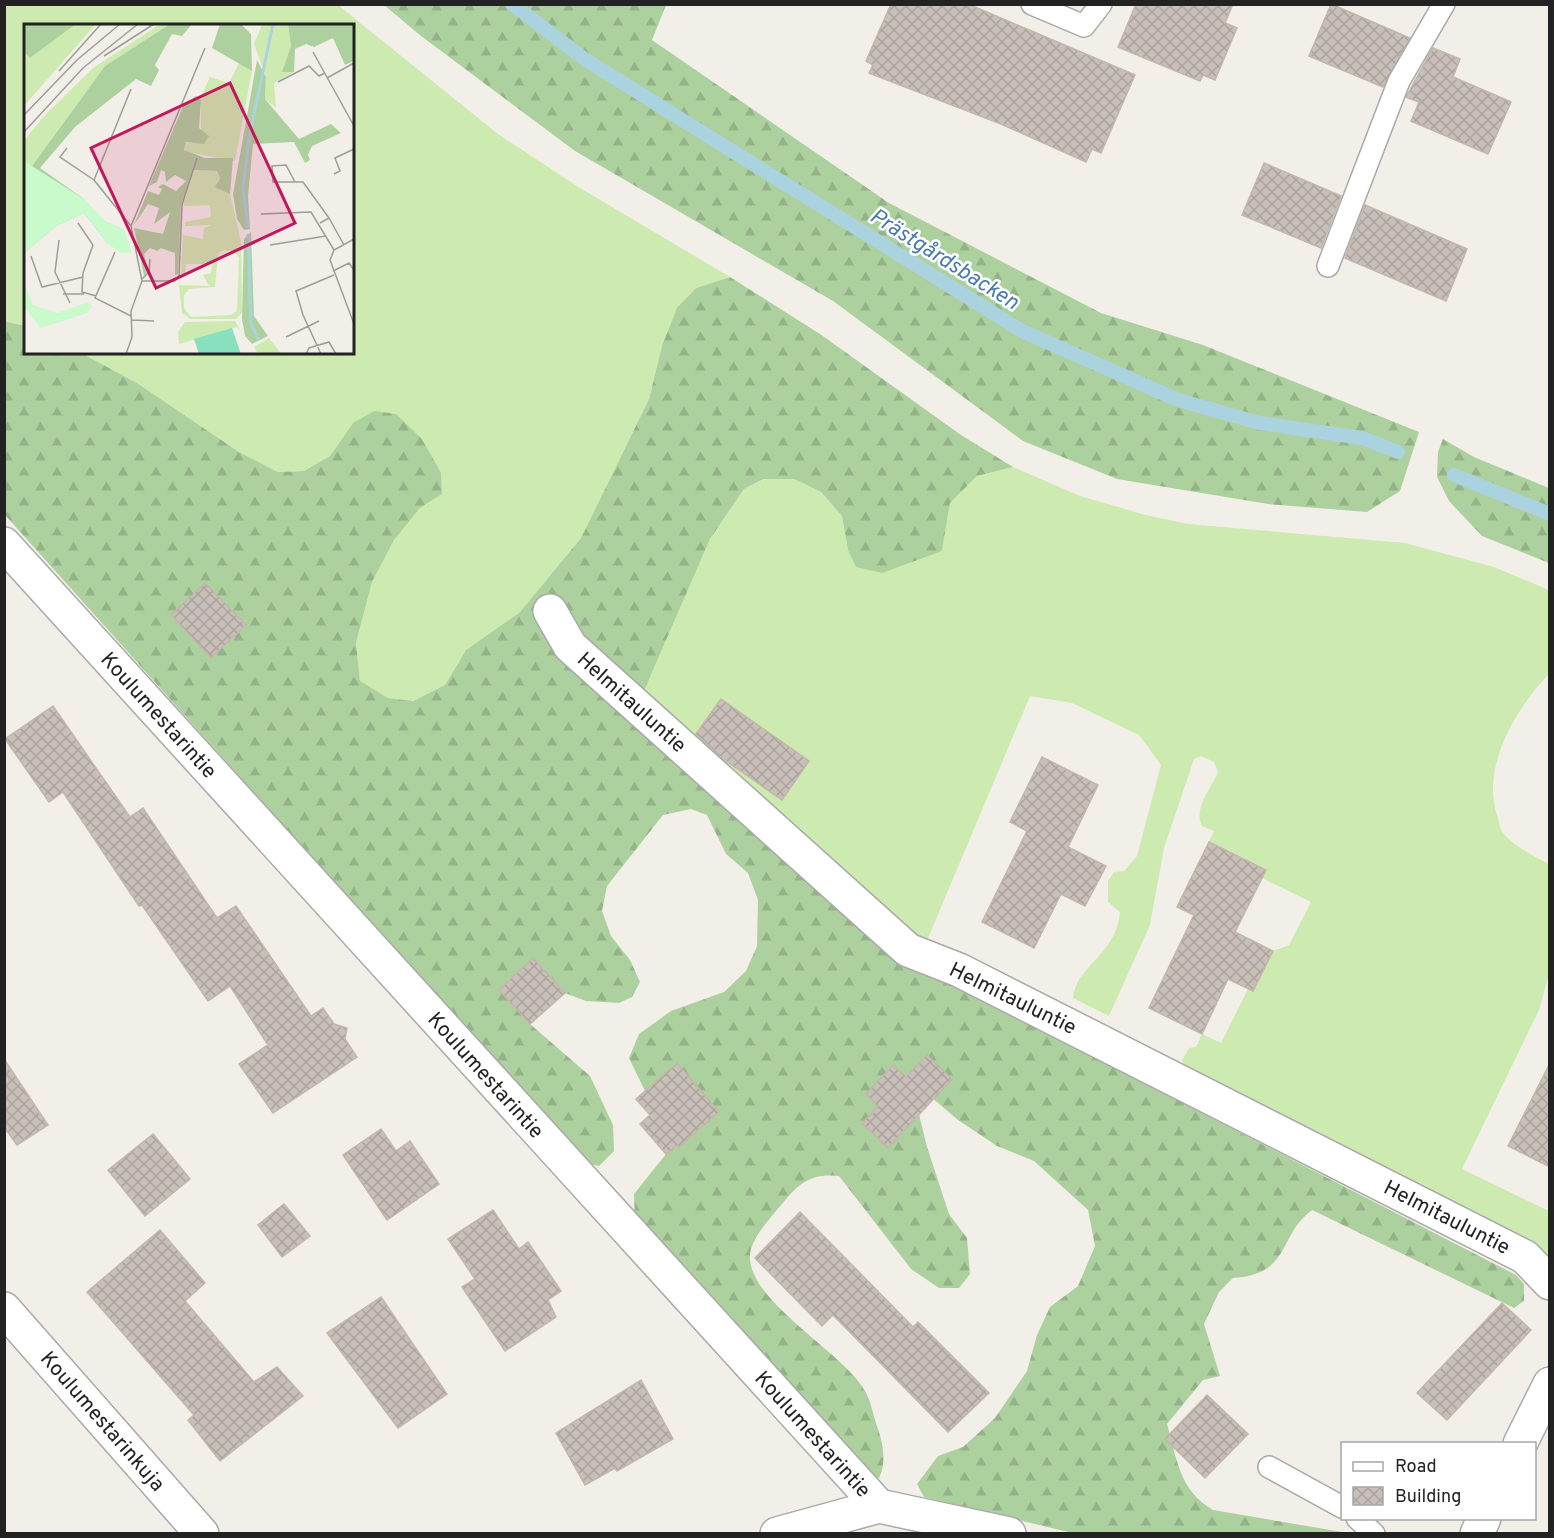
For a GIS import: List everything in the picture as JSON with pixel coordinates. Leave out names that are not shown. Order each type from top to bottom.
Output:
[{"type":"street","name":"Koulumestarintie","points":[[4,544],[879,1506],[1009,1533]]},
{"type":"street","name":"Helmitauluntie","points":[[550,611],[570,646],[908,950],[959,970],[1525,1257],[1550,1283]]},
{"type":"street","name":"Koulumestarinkuja","points":[[4,1309],[202,1533]]},
{"type":"street","points":[[1521,1442],[1550,1384]]},
{"type":"street","points":[[777,1533],[879,1506]]},
{"type":"lane","points":[[1032,4],[1084,26],[1101,4]]},
{"type":"lane","points":[[1328,266],[1399,81],[1444,4]]},
{"type":"lane","points":[[1269,1467],[1341,1506]]},
{"type":"lane","points":[[1359,1520],[1374,1533]]},
{"type":"green space","points":[[5,5],[338,5],[498,134],[580,188],[730,277],[696,288],[662,346],[649,399],[581,538],[520,612],[466,650],[445,685],[412,701],[388,698],[360,682],[356,643],[372,582],[394,540],[420,508],[442,494],[353,423],[330,456],[304,471],[278,472],[239,452],[137,383],[83,354],[354,354],[354,24],[24,24],[24,326],[5,321]]},
{"type":"green space","points":[[384,5],[666,5],[652,40],[889,203],[1101,313],[1203,345],[1419,432],[1400,491],[1367,512],[1268,504],[1117,479],[1023,441],[833,301],[575,151],[421,36]]},
{"type":"green space","points":[[730,277],[820,334],[961,435],[1013,467],[977,476],[950,503],[942,551],[882,573],[856,567],[848,550],[842,516],[821,492],[794,479],[764,479],[744,489],[710,539],[644,691],[573,638],[932,974],[1516,1275],[1524,1284],[1524,1301],[1514,1308],[1312,1210],[1293,1231],[1275,1262],[1252,1275],[1233,1278],[1219,1292],[1204,1324],[1220,1376],[1203,1380],[1167,1424],[1177,1461],[1186,1483],[1202,1502],[1213,1510],[1348,1533],[1072,1533],[924,1497],[917,1484],[938,1456],[963,1447],[995,1418],[1027,1371],[1037,1335],[1050,1307],[1078,1286],[1095,1246],[1088,1210],[1034,1161],[997,1146],[958,1120],[924,1091],[916,1102],[927,1147],[949,1214],[967,1238],[970,1274],[959,1288],[939,1288],[911,1269],[839,1176],[821,1176],[800,1185],[764,1225],[751,1249],[751,1267],[760,1286],[795,1323],[854,1376],[865,1391],[883,1452],[879,1478],[869,1477],[635,1224],[634,1194],[666,1154],[677,1145],[679,1147],[719,1112],[677,1064],[645,1091],[629,1058],[639,1034],[671,1011],[724,992],[746,971],[757,946],[758,900],[748,873],[726,854],[707,815],[691,809],[663,815],[607,886],[602,911],[611,936],[630,960],[640,982],[632,997],[619,1003],[586,1001],[565,993],[533,959],[499,990],[530,1024],[590,1076],[613,1125],[614,1151],[599,1166],[586,1163],[5,515],[4,321],[24,326],[24,354],[83,354],[137,383],[239,452],[278,472],[304,471],[330,456],[353,423],[374,411],[396,414],[422,439],[441,473],[442,494],[420,508],[394,540],[372,582],[356,643],[360,681],[388,698],[413,701],[445,685],[466,650],[520,612],[581,538],[649,399],[662,346],[677,308],[696,288]]},
{"type":"green space","points":[[1443,439],[1474,457],[1549,488],[1549,563],[1482,536],[1449,501],[1437,477],[1438,452]]},
{"type":"green space","points":[[1013,467],[1080,496],[1146,515],[1188,524],[1405,543],[1494,567],[1549,590],[1549,674],[1525,704],[1505,739],[1498,758],[1493,797],[1503,833],[1519,847],[1549,864],[1549,974],[1539,1010],[1462,1169],[1549,1211],[1549,1257],[1530,1242],[1286,1122],[1185,1066],[1182,1060],[1189,1048],[1196,1047],[1202,1034],[1221,1043],[1248,989],[1253,991],[1273,951],[1289,945],[1311,902],[1262,878],[1265,870],[1209,842],[1214,831],[1202,826],[1200,812],[1201,805],[1218,772],[1214,762],[1201,756],[1194,759],[1164,848],[1150,925],[1109,1016],[1073,998],[1081,977],[1104,950],[1117,927],[1120,912],[1108,902],[1108,881],[1114,872],[1124,871],[1137,856],[1161,765],[1139,735],[1072,703],[1030,696],[926,943],[904,927],[644,691],[710,539],[744,489],[765,479],[794,479],[821,492],[842,516],[848,550],[942,551],[950,503],[977,476]]},
{"type":"building","points":[[891,4],[968,4],[1135,75],[1101,153],[1092,149],[1086,162],[1001,124],[869,73],[873,65],[866,61]]},
{"type":"building","points":[[1136,4],[1233,4],[1225,23],[1237,28],[1215,80],[1203,75],[1200,81],[1118,47]]},
{"type":"building","points":[[1331,4],[1410,38],[1383,87],[1309,56]]},
{"type":"building","points":[[1433,48],[1460,59],[1453,77],[1511,102],[1488,154],[1411,121],[1419,102],[1406,97]]},
{"type":"building","points":[[1264,163],[1341,196],[1321,248],[1242,215]]},
{"type":"building","points":[[1365,205],[1467,249],[1446,301],[1345,258]]},
{"type":"building","points":[[205,583],[246,625],[211,658],[171,615]]},
{"type":"building","points":[[721,699],[809,761],[782,800],[722,758],[696,734]]},
{"type":"building","points":[[53,706],[130,817],[143,808],[217,918],[236,906],[311,1016],[323,1008],[334,1024],[347,1028],[345,1039],[357,1057],[273,1113],[239,1064],[268,1045],[230,986],[208,1001],[142,905],[139,906],[63,792],[49,802],[5,739]]},
{"type":"building","points":[[1042,757],[1098,785],[1068,847],[1106,866],[1085,906],[1061,894],[1034,948],[982,922],[1027,831],[1010,822]]},
{"type":"building","points":[[1209,842],[1266,870],[1235,932],[1273,951],[1253,991],[1228,979],[1202,1034],[1149,1008],[1194,915],[1177,907]]},
{"type":"building","points":[[533,958],[565,993],[530,1024],[499,990]]},
{"type":"building","points":[[927,1055],[952,1079],[888,1148],[862,1123],[878,1107],[866,1094],[893,1065],[906,1077]]},
{"type":"building","points":[[4,1059],[48,1125],[17,1145],[4,1127]]},
{"type":"building","points":[[677,1063],[719,1112],[679,1147],[677,1145],[666,1154],[640,1124],[650,1115],[636,1099]]},
{"type":"building","points":[[1550,1063],[1550,1167],[1508,1146]]},
{"type":"building","points":[[381,1129],[396,1151],[410,1141],[439,1184],[387,1220],[343,1155]]},
{"type":"building","points":[[153,1134],[190,1179],[145,1216],[108,1170]]},
{"type":"building","points":[[284,1204],[310,1236],[282,1257],[258,1225]]},
{"type":"building","points":[[493,1210],[519,1249],[528,1242],[561,1291],[548,1300],[556,1317],[505,1351],[462,1287],[475,1279],[448,1239]]},
{"type":"building","points":[[800,1212],[913,1327],[918,1322],[989,1393],[948,1432],[833,1315],[822,1326],[755,1258]]},
{"type":"building","points":[[160,1230],[205,1283],[185,1301],[254,1382],[277,1367],[303,1396],[220,1461],[188,1420],[194,1415],[87,1292]]},
{"type":"building","points":[[381,1297],[447,1394],[398,1428],[327,1333]]},
{"type":"building","points":[[1502,1303],[1531,1330],[1447,1420],[1417,1393]]},
{"type":"building","points":[[641,1380],[673,1439],[617,1471],[615,1468],[585,1485],[556,1433]]},
{"type":"building","points":[[1207,1395],[1248,1434],[1205,1478],[1165,1439]]},
{"type":"waterway","name":"Prästgårdsbacken","points":[[512,4],[586,60],[1022,331],[1178,400],[1260,423],[1362,438],[1398,452]]},
{"type":"waterway","name":"Prästgårdsbacken","points":[[1454,475],[1550,514]]}]
